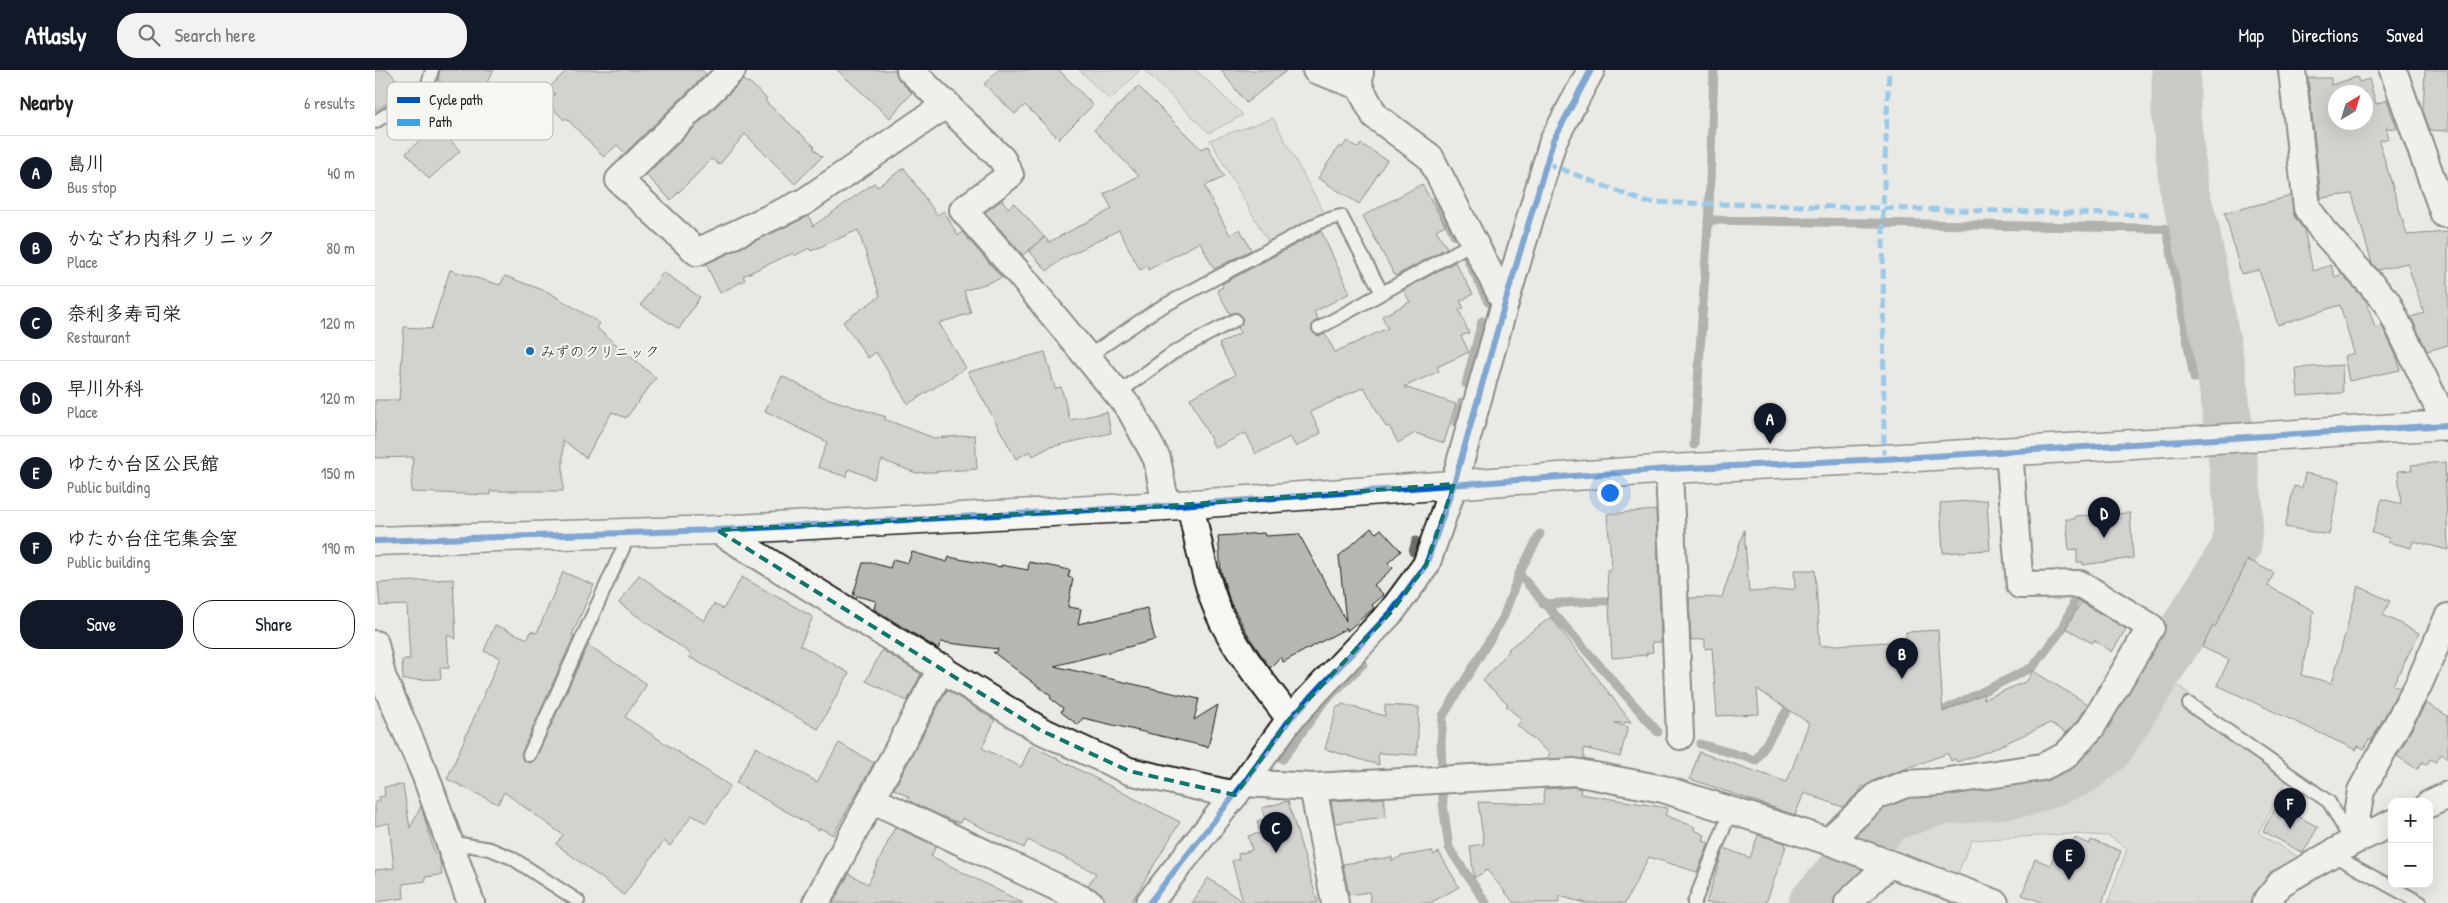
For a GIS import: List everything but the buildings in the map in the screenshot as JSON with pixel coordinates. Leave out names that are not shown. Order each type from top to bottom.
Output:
[{"type":"street","points":[[732,70],[619,180],[697,252],[804,202],[947,104]]},
{"type":"street","points":[[910,70],[1002,159],[1010,175],[963,210],[1021,276],[1130,409],[1157,459],[1178,505],[1223,621],[1242,654],[1290,719]]},
{"type":"street","points":[[1316,70],[1360,78],[1375,116],[1430,157],[1505,302]]},
{"type":"street","points":[[1149,903],[1239,789],[1290,719],[1392,611],[1426,565],[1454,484],[1553,141],[1591,70]]},
{"type":"street","points":[[375,541],[717,530],[1178,505],[1669,469],[2448,426],[2387,302],[2323,231],[2307,208],[2292,70]]},
{"type":"street","points":[[2393,70],[2444,214],[2448,213]]},
{"type":"street","points":[[1832,843],[1878,795],[1906,784],[1941,782],[2042,767],[2065,756],[2091,728],[2151,627],[2080,584],[2020,585],[2009,451]]},
{"type":"street","points":[[1669,469],[1680,736]]},
{"type":"street","points":[[717,530],[1040,730],[1129,771],[1239,789],[1313,787],[1574,772],[1663,789],[1731,810],[1832,843],[1978,900]]},
{"type":"street","points":[[2341,848],[2361,790],[2417,686],[2448,617]]},
{"type":"street","points":[[375,644],[382,676],[425,774],[469,903]]},
{"type":"street","points":[[816,903],[941,667]]},
{"type":"street","points":[[1313,787],[1335,903]]},
{"type":"street","points":[[2433,802],[2448,795]]},
{"type":"street","points":[[871,799],[1090,903]]},
{"type":"street","points":[[2265,903],[2281,883],[2341,848],[2388,825]]},
{"type":"street","points":[[1848,903],[1883,862]]},
{"type":"lane","points":[[375,122],[387,114]]},
{"type":"lane","points":[[1087,357],[1156,310],[1322,221],[1341,216],[1382,293]]},
{"type":"lane","points":[[1319,328],[1474,242]]},
{"type":"lane","points":[[1117,394],[1173,353],[1235,320]]},
{"type":"lane","points":[[529,754],[630,533]]},
{"type":"lane","points":[[2189,704],[2329,802],[2341,848],[2421,903]]},
{"type":"lane","points":[[1694,903],[1731,810]]},
{"type":"lane","points":[[449,842],[490,849],[512,858],[578,901]]},
{"type":"highlighted area","points":[[1454,484],[1426,565],[1392,611],[1290,719],[1235,795],[1129,771],[1040,730],[717,530],[1166,506]]},
{"type":"shaded area","points":[[1079,70],[1140,70],[1110,100]]},
{"type":"shaded area","points":[[1144,70],[1196,70],[1243,115],[1209,133]]},
{"type":"shaded area","points":[[1273,118],[1324,213],[1320,218],[1271,247],[1210,140]]},
{"type":"shaded area","points":[[2171,680],[2189,694],[2182,708],[2287,780],[2258,833],[2300,858],[2270,872],[2250,903],[2108,903],[2127,849],[2109,836],[2071,834],[1972,840],[1956,877],[1874,847],[1896,829],[1926,819],[1995,809],[2043,805],[2082,794],[2106,779]]},
{"type":"waterway","points":[[1694,445],[1709,209],[1714,70]]},
{"type":"waterway","points":[[1813,903],[1890,817],[1935,802],[2025,792],[2081,771],[2109,748],[2237,546],[2238,502],[2221,369],[2195,229],[2184,191],[2176,114],[2176,70]]},
{"type":"waterway","points":[[1437,199],[1455,236]]},
{"type":"waterway","points":[[1708,220],[2195,229]]},
{"type":"waterway","points":[[2167,229],[2194,378],[2221,374]]},
{"type":"waterway","points":[[1467,258],[1488,302]]},
{"type":"waterway","points":[[1466,384],[1482,321]]},
{"type":"waterway","points":[[1456,423],[1462,402]]},
{"type":"waterway","points":[[1486,903],[1449,848],[1443,804],[1441,742],[1443,716],[1503,618],[1519,574],[1540,534]]},
{"type":"waterway","points":[[1413,552],[1416,541]]},
{"type":"waterway","points":[[1519,574],[1658,732]]},
{"type":"waterway","points":[[1934,715],[2033,667],[2063,628],[2076,598]]},
{"type":"waterway","points":[[1543,604],[1620,600]]},
{"type":"waterway","points":[[1283,759],[1323,703],[1363,664]]},
{"type":"waterway","points":[[1700,744],[1756,760],[1794,699]]},
{"type":"marked path","points":[[1884,459],[1883,207],[1889,70]]},
{"type":"marked path","points":[[1546,163],[1645,202],[2151,215]]},
{"type":"cycle path","points":[[1149,903],[1244,783],[1290,719],[1392,611],[1426,565],[1454,484],[1553,141],[1591,70]]},
{"type":"cycle path","points":[[375,541],[717,530],[1166,506],[1669,469],[1884,459],[2448,425]]},
{"type":"place","name":"みずのクリニック","points":[[530,351]]},
{"type":"place","name":"島川","points":[[1770,444]]},
{"type":"place","name":"早川外科","points":[[2104,538]]},
{"type":"place","name":"かなざわ内科クリニック","points":[[1902,679]]},
{"type":"place","name":"ゆたか台住宅集会室","points":[[2290,829]]},
{"type":"place","name":"奈利多寿司栄","points":[[1276,853]]},
{"type":"place","name":"ゆたか台区公民館","points":[[2069,880]]}]
